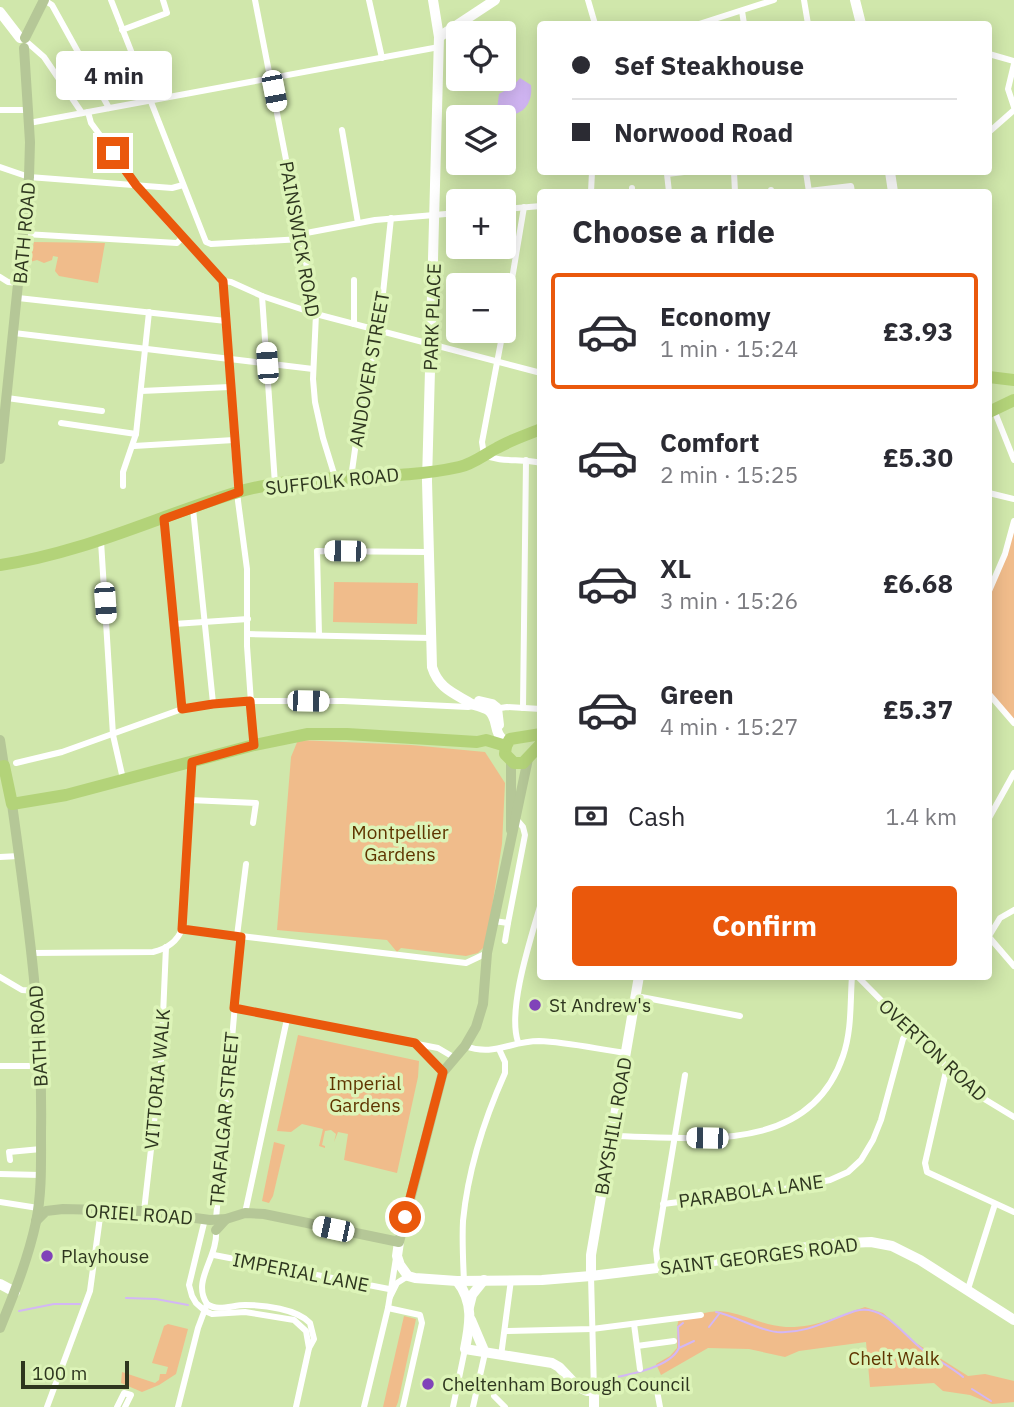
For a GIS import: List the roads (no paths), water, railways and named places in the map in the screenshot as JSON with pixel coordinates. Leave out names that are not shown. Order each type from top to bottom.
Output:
[{"type":"highway","points":[[992,378],[1013,382]]},
{"type":"highway","points":[[992,411],[1014,400]]},
{"type":"highway","name":"SUFFOLK ROAD","points":[[0,565],[102,547],[164,519],[239,492],[335,477],[369,478],[464,465],[537,431]]},
{"type":"highway","points":[[481,741],[496,731]]},
{"type":"highway","points":[[12,804],[66,795],[254,745],[308,734],[481,741],[508,749],[520,764],[537,749]]},
{"type":"highway","points":[[508,749],[518,737],[537,735]]},
{"type":"highway","points":[[525,738],[531,745],[530,757]]},
{"type":"highway","name":"BATH ROAD","points":[[6,765],[12,804]]},
{"type":"main road","points":[[24,42],[44,0]]},
{"type":"main road","name":"BATH ROAD","points":[[0,459],[7,398],[5,368],[14,333],[29,177],[24,42]]},
{"type":"main road","name":"BATH ROAD","points":[[0,740],[6,765]]},
{"type":"main road","points":[[244,1213],[264,1214],[399,1242],[443,1072],[465,1046],[476,1027],[483,1004],[488,953],[511,833],[508,749]]},
{"type":"main road","points":[[511,833],[517,820],[530,757]]},
{"type":"main road","name":"BATH ROAD","points":[[0,1328],[15,1292],[36,1221],[41,1149],[41,1066],[36,991],[12,804]]},
{"type":"main road","points":[[40,1180],[49,1201],[63,1209]]},
{"type":"main road","name":"ORIEL ROAD","points":[[36,1221],[46,1211],[63,1209],[144,1211],[215,1221],[244,1213]]},
{"type":"street","points":[[44,0],[52,5],[109,108]]},
{"type":"street","points":[[111,0],[205,240],[211,244],[301,237],[358,223],[446,214]]},
{"type":"street","points":[[122,30],[167,13],[163,0]]},
{"type":"street","name":"PAINSWICK ROAD","points":[[255,0],[316,314],[313,369],[315,402],[335,477]]},
{"type":"street","points":[[369,0],[382,58]]},
{"type":"street","name":"PARK PLACE","points":[[433,0],[439,42],[427,472],[432,667],[436,679],[446,690],[494,710]]},
{"type":"street","points":[[29,122],[382,58],[439,42],[495,0]]},
{"type":"street","points":[[588,0],[594,21]]},
{"type":"street","points":[[708,21],[774,0]]},
{"type":"street","points":[[804,0],[808,21]]},
{"type":"street","points":[[855,0],[860,21]]},
{"type":"street","points":[[742,10],[744,21]]},
{"type":"street","points":[[0,12],[24,42],[44,57],[136,185],[223,281],[234,440],[247,569],[247,634],[254,745]]},
{"type":"street","points":[[992,55],[1014,63],[1008,89],[1014,108],[992,129]]},
{"type":"street","points":[[0,110],[28,110]]},
{"type":"street","points":[[342,130],[358,223]]},
{"type":"street","points":[[0,167],[29,177],[172,188],[184,185]]},
{"type":"street","points":[[830,189],[851,186],[852,189]]},
{"type":"street","points":[[516,208],[537,206]]},
{"type":"street","points":[[513,273],[524,207]]},
{"type":"street","name":"ANDOVER STREET","points":[[351,478],[359,421],[379,331],[391,218]]},
{"type":"street","points":[[25,234],[177,243],[182,238]]},
{"type":"street","points":[[0,277],[19,284]]},
{"type":"street","points":[[354,280],[354,324]]},
{"type":"street","points":[[223,281],[316,314],[537,372]]},
{"type":"street","points":[[262,296],[275,486]]},
{"type":"street","points":[[18,298],[226,321]]},
{"type":"street","points":[[123,486],[123,472],[136,435],[149,312]]},
{"type":"street","points":[[14,333],[313,369]]},
{"type":"street","points":[[501,343],[482,442],[484,455],[497,461],[537,462]]},
{"type":"street","points":[[141,391],[230,387]]},
{"type":"street","points":[[7,398],[102,411]]},
{"type":"street","points":[[992,413],[1014,460]]},
{"type":"street","points":[[61,423],[136,435]]},
{"type":"street","points":[[134,446],[234,440]]},
{"type":"street","points":[[523,708],[526,460]]},
{"type":"street","points":[[992,494],[1014,499]]},
{"type":"street","points":[[193,509],[213,704]]},
{"type":"street","points":[[164,519],[182,709]]},
{"type":"street","points":[[992,584],[1005,554],[1014,521]]},
{"type":"street","points":[[102,547],[113,735],[123,780]]},
{"type":"street","points":[[318,635],[317,551],[428,552]]},
{"type":"street","points":[[174,624],[248,619]]},
{"type":"street","points":[[247,634],[431,638]]},
{"type":"street","points":[[992,697],[1014,723]]},
{"type":"street","points":[[6,765],[62,752],[182,709],[213,704],[250,701],[342,701],[468,707],[473,702]]},
{"type":"street","points":[[494,710],[537,709]]},
{"type":"street","points":[[494,710],[496,731],[508,749]]},
{"type":"street","points":[[494,710],[508,749]]},
{"type":"street","points":[[32,953],[148,952],[166,947],[176,940],[182,929],[192,762]]},
{"type":"street","points":[[992,813],[1014,773]]},
{"type":"street","points":[[190,800],[256,803],[253,824]]},
{"type":"street","points":[[505,941],[525,835],[517,820]]},
{"type":"street","points":[[0,857],[19,856]]},
{"type":"street","name":"TRAFALGAR STREET","points":[[215,1221],[246,864]]},
{"type":"street","points":[[992,932],[1000,918],[1014,910]]},
{"type":"street","points":[[517,1042],[513,1028],[537,920]]},
{"type":"street","points":[[494,921],[508,923]]},
{"type":"street","points":[[182,929],[466,963],[488,953]]},
{"type":"street","points":[[992,941],[1014,967]]},
{"type":"street","name":"VITTORIA WALK","points":[[144,1211],[161,1061],[166,947]]},
{"type":"street","points":[[0,977],[22,990],[36,991]]},
{"type":"street","name":"BAYSHILL ROAD","points":[[591,1276],[591,1255],[638,980]]},
{"type":"street","points":[[611,1136],[733,1137],[755,1134],[785,1123],[810,1104],[831,1080],[843,1054],[851,1017],[855,980]]},
{"type":"street","name":"OVERTON ROAD","points":[[859,980],[980,1096],[1014,1116]]},
{"type":"street","points":[[636,996],[740,1016]]},
{"type":"street","points":[[234,1008],[438,1048],[455,1058]]},
{"type":"street","points":[[244,1213],[287,1019]]},
{"type":"street","name":"PARABOLA LANE","points":[[663,1204],[784,1189],[830,1180],[848,1172],[861,1160],[873,1140],[903,1039],[909,1030]]},
{"type":"street","points":[[465,1046],[481,1051],[499,1049],[517,1042],[541,1041],[626,1053]]},
{"type":"street","points":[[415,1043],[443,1072]]},
{"type":"street","points":[[474,1406],[485,1353],[471,1320],[460,1281],[463,1222],[478,1141],[505,1073],[505,1062],[499,1049]]},
{"type":"street","points":[[0,1066],[41,1066]]},
{"type":"street","points":[[947,1067],[925,1167],[932,1176],[1014,1212]]},
{"type":"street","points":[[658,1268],[656,1250],[685,1075]]},
{"type":"street","points":[[10,1160],[9,1152],[41,1149]]},
{"type":"street","points":[[0,1174],[40,1180]]},
{"type":"street","points":[[0,1202],[38,1208]]},
{"type":"street","points":[[968,1289],[995,1205]]},
{"type":"street","points":[[47,1407],[90,1291],[101,1210]]},
{"type":"street","points":[[178,1407],[198,1328],[206,1308],[201,1284],[214,1255],[215,1221]]},
{"type":"street","points":[[215,1221],[189,1284],[194,1300],[206,1308],[248,1305],[303,1316],[310,1323],[314,1339],[309,1348],[296,1407]]},
{"type":"street","points":[[389,1298],[397,1283],[408,1276],[397,1256],[399,1242]]},
{"type":"street","points":[[364,1407],[388,1308],[389,1289],[399,1242]]},
{"type":"street","name":"SAINT GEORGES ROAD","points":[[408,1276],[460,1281],[591,1276],[828,1244],[871,1242],[900,1250],[968,1289],[1014,1320]]},
{"type":"street","name":"IMPERIAL LANE","points":[[214,1255],[389,1289]]},
{"type":"street","points":[[591,1276],[594,1407]]},
{"type":"street","points":[[469,1307],[472,1295],[484,1280]]},
{"type":"street","points":[[501,1356],[511,1280]]},
{"type":"street","points":[[0,1284],[15,1292]]},
{"type":"street","points":[[388,1308],[420,1315],[422,1323],[403,1407]]},
{"type":"street","points":[[505,1331],[592,1329],[701,1315]]},
{"type":"street","points":[[453,1407],[471,1320]]},
{"type":"street","points":[[634,1324],[640,1369]]},
{"type":"street","points":[[637,1346],[674,1341]]},
{"type":"street","points":[[465,1349],[552,1363],[578,1387],[594,1390],[618,1383]]},
{"type":"street","points":[[656,1385],[660,1407]]},
{"type":"street","points":[[117,1407],[124,1393],[131,1395],[125,1407]]},
{"type":"street","points":[[494,1395],[505,1407]]},
{"type":"waterway","points":[[126,1298],[156,1299],[188,1305]]},
{"type":"waterway","points":[[19,1311],[54,1304],[80,1304]]},
{"type":"waterway","points":[[716,1312],[777,1332],[808,1329],[855,1311],[875,1312],[884,1316],[923,1350],[963,1377]]},
{"type":"waterway","points":[[709,1327],[719,1314]]},
{"type":"waterway","points":[[679,1347],[678,1327],[683,1323]]},
{"type":"waterway","points":[[607,1379],[658,1366],[679,1348],[694,1341]]},
{"type":"waterway","points":[[972,1389],[991,1401]]},
{"type":"place","name":"St Andrew's","points":[[535,1005]]},
{"type":"place","name":"Playhouse","points":[[47,1256]]},
{"type":"place","name":"Cheltenham Borough Council","points":[[428,1384]]},
{"type":"park label","name":"Montpellier Gardens","points":[[400,843]]},
{"type":"park label","name":"Imperial Gardens","points":[[365,1094]]},
{"type":"park label","name":"Chelt Walk","points":[[894,1358]]}]
